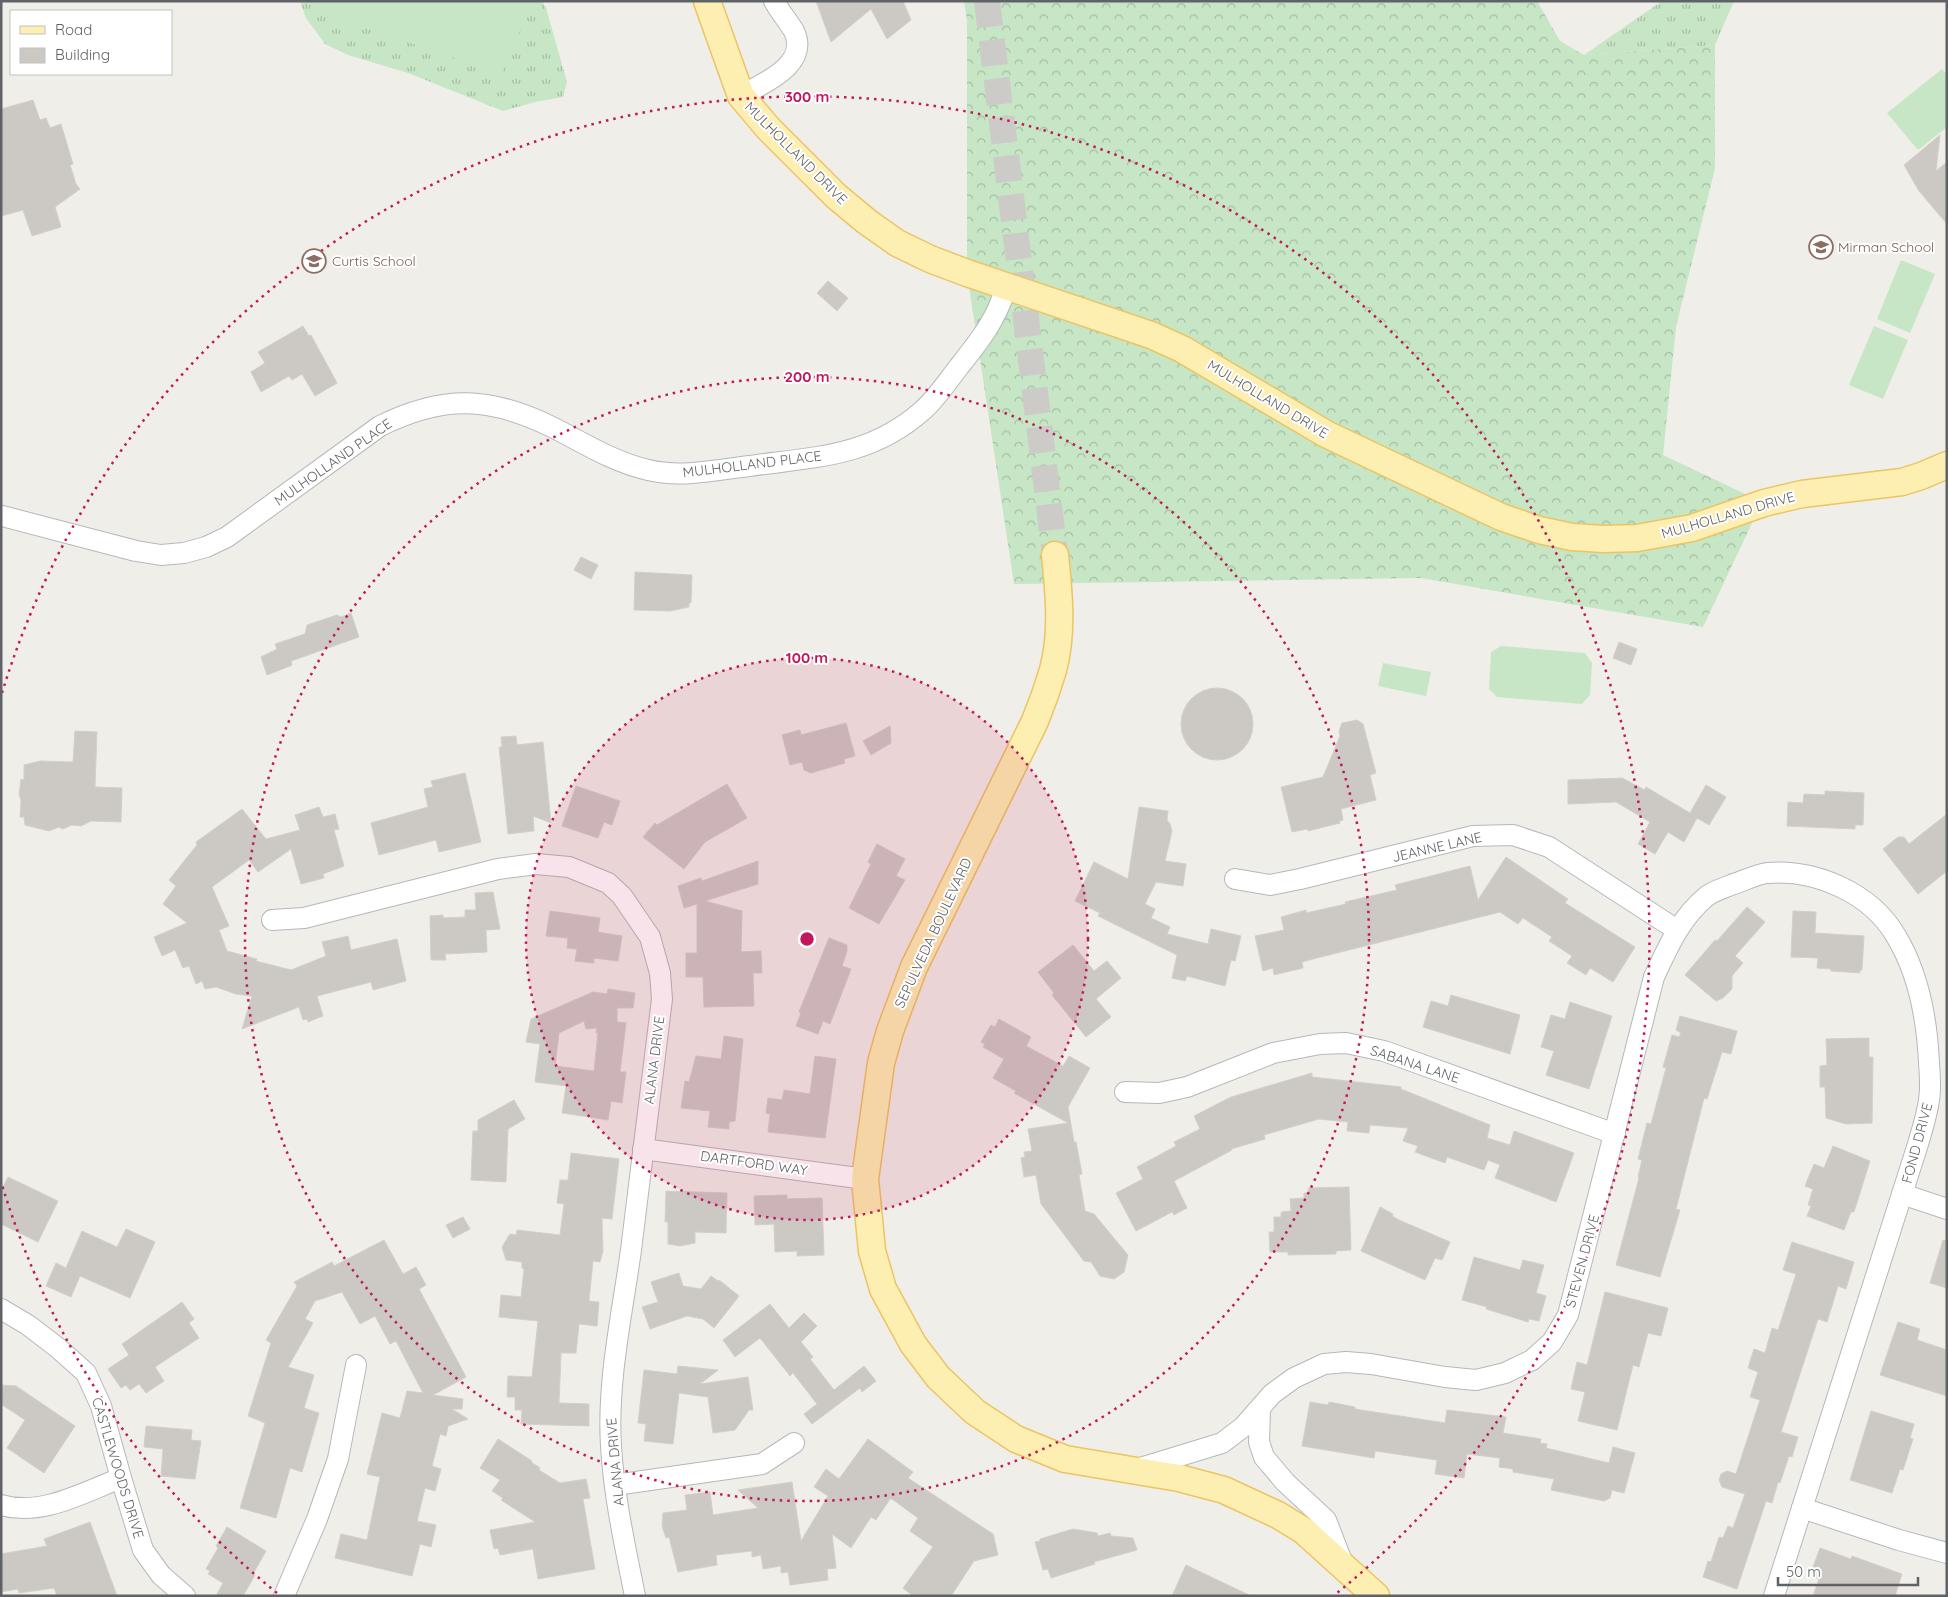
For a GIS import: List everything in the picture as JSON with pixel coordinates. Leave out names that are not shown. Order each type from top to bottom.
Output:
[{"type":"main road","name":"MULHOLLAND DRIVE","points":[[707,1],[741,96],[810,171],[866,221],[897,243],[930,260],[1006,288],[1159,339],[1210,364],[1289,414],[1326,434],[1501,517],[1538,530],[1572,537],[1604,539],[1637,538],[1675,532],[1764,503],[1802,494],[1882,486],[1902,482],[1947,465]]},
{"type":"main road","name":"SEPULVEDA BOULEVARD","points":[[1055,555],[1058,588],[1058,634],[1054,668],[1046,693],[1035,720],[914,968],[901,998],[881,1063],[865,1179],[872,1251],[884,1289],[913,1344],[938,1377],[975,1412],[1016,1438],[1066,1459],[1179,1478],[1224,1490],[1304,1531],[1376,1596]]},
{"type":"street","points":[[741,96],[781,73],[794,58],[798,45],[794,32],[774,1]]},
{"type":"street","name":"MULHOLLAND PLACE","points":[[2,516],[95,534],[136,550],[161,555],[184,553],[206,548],[227,537],[247,523],[380,426],[424,408],[450,403],[500,406],[526,415],[619,462],[651,471],[676,474],[851,451],[874,443],[899,429],[923,410],[987,330],[999,310],[1006,288]]},
{"type":"street","name":"JEANNE LANE","points":[[1235,879],[1270,885],[1310,877],[1474,836],[1512,835],[1549,847],[1677,930]]},
{"type":"street","name":"ALANA DRIVE","points":[[272,920],[304,918],[498,870],[536,864],[569,867],[608,883],[622,896],[650,937],[660,973],[662,999],[610,1413],[615,1485],[622,1533],[635,1596]]},
{"type":"street","name":"FOND DRIVE","points":[[1677,930],[1691,912],[1709,895],[1753,876],[1791,873],[1844,887],[1882,915],[1896,934],[1906,954],[1920,995],[1928,1035],[1930,1099],[1918,1144],[1774,1596]]},
{"type":"street","name":"STEVEN DRIVE","points":[[1134,1470],[1222,1443],[1243,1427],[1272,1394],[1294,1378],[1324,1364],[1346,1362],[1371,1364],[1445,1378],[1476,1380],[1505,1373],[1532,1360],[1552,1342],[1568,1315],[1654,977],[1677,930]]},
{"type":"street","name":"SABANA LANE","points":[[1125,1092],[1159,1093],[1187,1087],[1273,1053],[1320,1044],[1346,1043],[1384,1052],[1615,1134]]},
{"type":"street","name":"DARTFORD WAY","points":[[643,1149],[865,1179]]},
{"type":"street","points":[[1902,1194],[1947,1209]]},
{"type":"street","name":"CASTLEWOODS DRIVE","points":[[1,1309],[28,1325],[86,1374],[101,1406],[143,1550],[161,1575],[184,1596]]},
{"type":"street","points":[[284,1596],[317,1519],[338,1459],[356,1365]]},
{"type":"street","points":[[1260,1409],[1259,1442],[1264,1457],[1285,1482],[1326,1520],[1343,1565]]},
{"type":"street","points":[[615,1485],[762,1464],[794,1443]]},
{"type":"street","points":[[1,1505],[12,1508],[45,1507],[121,1478]]},
{"type":"street","points":[[1802,1508],[1899,1540],[1947,1553]]},
{"type":"green space","points":[[300,1],[542,1],[546,8],[567,82],[563,97],[503,111],[408,73],[348,55],[325,44],[306,18]]},
{"type":"green space","points":[[332,1],[521,1],[522,26],[502,74],[327,15]]},
{"type":"green space","points":[[964,1],[1537,1],[1560,41],[1584,55],[1715,45],[1715,168],[1676,327],[1663,455],[1762,502],[1703,627],[1421,578],[1014,584],[967,273],[967,21]]},
{"type":"green space","points":[[1662,1],[1734,1],[1715,45],[1584,55]]},
{"type":"green space","points":[[1942,69],[1947,74],[1947,127],[1918,150],[1887,113]]},
{"type":"green space","points":[[1901,260],[1935,274],[1910,333],[1877,319]]},
{"type":"green space","points":[[1874,326],[1908,340],[1883,399],[1849,385]]},
{"type":"green space","points":[[1501,646],[1585,653],[1592,663],[1590,695],[1582,704],[1497,697],[1489,689],[1491,652]]},
{"type":"green space","points":[[1383,663],[1431,672],[1426,696],[1378,686]]},
{"type":"building","points":[[816,1],[903,1],[911,20],[887,39],[871,9],[831,42]]},
{"type":"building","points":[[33,100],[40,120],[46,118],[50,128],[61,124],[73,164],[70,165],[76,184],[80,189],[55,207],[61,227],[32,236],[23,210],[1,216],[1,109]]},
{"type":"building","points":[[1940,135],[1936,171],[1947,162],[1947,224],[1919,191],[1904,165]]},
{"type":"building","points":[[828,281],[848,298],[837,311],[817,293]]},
{"type":"building","points":[[303,326],[309,336],[311,335],[337,383],[315,396],[302,374],[292,380],[289,376],[261,392],[251,372],[265,363],[258,352]]},
{"type":"building","points":[[581,557],[598,565],[591,579],[574,570]]},
{"type":"building","points":[[635,572],[692,575],[691,603],[689,603],[689,607],[670,611],[634,610]]},
{"type":"building","points":[[351,613],[359,637],[291,661],[292,665],[267,675],[261,657],[277,649],[275,644],[305,634],[307,625],[337,615],[341,617]]},
{"type":"building","points":[[1619,642],[1637,649],[1631,665],[1613,658]]},
{"type":"building","points":[[1217,688],[1237,694],[1247,704],[1253,724],[1247,744],[1237,754],[1217,760],[1197,754],[1187,744],[1181,724],[1187,704],[1197,694]]},
{"type":"building","points":[[1357,720],[1363,724],[1376,773],[1370,775],[1376,800],[1341,809],[1343,820],[1339,821],[1340,823],[1308,831],[1307,829],[1292,832],[1281,787],[1323,777],[1340,736],[1339,731],[1342,723]]},
{"type":"building","points":[[846,723],[855,756],[844,759],[845,763],[811,773],[804,770],[802,762],[790,765],[782,735],[800,730],[801,735]]},
{"type":"building","points":[[890,726],[891,743],[871,755],[863,741]]},
{"type":"building","points":[[75,731],[97,732],[95,787],[122,788],[121,822],[91,821],[81,826],[72,825],[63,829],[59,827],[49,831],[25,825],[24,817],[20,817],[21,800],[19,795],[21,779],[24,780],[24,765],[40,761],[73,762]]},
{"type":"building","points":[[516,736],[517,745],[543,742],[551,823],[533,816],[534,831],[508,834],[499,747],[502,747],[501,737]]},
{"type":"building","points":[[465,773],[481,842],[439,852],[436,840],[379,855],[371,823],[428,807],[424,789],[433,787],[431,781]]},
{"type":"building","points":[[1622,778],[1645,790],[1646,787],[1690,813],[1706,785],[1726,797],[1709,825],[1697,818],[1684,842],[1668,832],[1655,854],[1638,844],[1650,822],[1616,802],[1568,804],[1568,780]]},
{"type":"building","points":[[727,784],[747,818],[705,842],[684,869],[643,837],[655,823],[657,825]]},
{"type":"building","points":[[576,786],[620,801],[612,825],[604,822],[598,838],[562,826]]},
{"type":"building","points":[[1825,791],[1864,793],[1863,825],[1855,825],[1855,829],[1787,826],[1788,802],[1803,803],[1804,794],[1825,795]]},
{"type":"building","points":[[319,807],[323,817],[335,814],[339,829],[334,830],[344,866],[323,874],[324,878],[301,884],[291,849],[258,872],[249,860],[212,887],[229,926],[219,930],[227,951],[291,970],[326,956],[322,942],[348,936],[351,950],[397,939],[406,981],[373,990],[371,982],[317,996],[323,1016],[308,1022],[307,1019],[303,1020],[299,1007],[242,1029],[252,996],[236,994],[216,987],[205,989],[202,981],[196,984],[189,966],[183,968],[175,950],[162,956],[154,937],[187,923],[163,904],[176,886],[169,880],[197,845],[196,842],[242,809],[266,839],[300,830],[295,815]]},
{"type":"building","points":[[1139,807],[1168,811],[1167,820],[1172,831],[1165,861],[1186,864],[1183,886],[1156,882],[1145,904],[1155,909],[1151,918],[1170,927],[1167,934],[1208,944],[1211,929],[1241,936],[1235,961],[1231,960],[1225,986],[1187,976],[1185,981],[1172,978],[1177,955],[1098,916],[1100,913],[1075,901],[1094,862],[1128,879]]},
{"type":"building","points":[[1947,814],[1947,871],[1918,894],[1883,849],[1898,837],[1904,837],[1909,844]]},
{"type":"building","points":[[877,844],[905,859],[896,876],[905,880],[879,924],[849,908],[871,864],[868,862]]},
{"type":"building","points":[[1506,857],[1568,899],[1565,903],[1635,947],[1613,982],[1590,968],[1586,975],[1567,963],[1572,956],[1549,941],[1552,937],[1523,918],[1518,924],[1500,912],[1302,962],[1303,968],[1274,975],[1273,968],[1263,971],[1255,936],[1284,930],[1281,917],[1306,910],[1306,913],[1346,904],[1345,902],[1397,890],[1395,885],[1470,866],[1478,900]]},
{"type":"building","points":[[758,861],[758,884],[705,901],[742,911],[741,952],[761,951],[762,973],[753,973],[754,1006],[704,1007],[703,977],[686,977],[686,953],[697,953],[697,904],[684,908],[678,886],[701,878],[702,881]]},
{"type":"building","points":[[493,892],[500,929],[486,930],[487,952],[445,954],[446,960],[431,960],[430,916],[443,915],[443,918],[465,917],[465,910],[476,910],[475,893]]},
{"type":"building","points":[[1747,907],[1765,922],[1735,956],[1743,963],[1732,976],[1732,989],[1723,998],[1716,1001],[1685,975]]},
{"type":"building","points":[[550,911],[600,918],[598,932],[622,936],[618,961],[594,958],[594,963],[575,961],[577,949],[567,948],[568,938],[546,936]]},
{"type":"building","points":[[1793,911],[1816,912],[1815,933],[1864,936],[1862,970],[1860,970],[1860,973],[1817,968],[1818,958],[1791,957]]},
{"type":"building","points":[[829,938],[847,945],[842,966],[851,969],[830,1024],[823,1021],[818,1034],[796,1026],[801,1013],[799,1012]]},
{"type":"building","points":[[1073,945],[1094,971],[1107,961],[1121,978],[1096,999],[1111,1017],[1086,1037],[1052,995],[1054,993],[1038,972]]},
{"type":"building","points":[[608,989],[635,993],[633,1008],[617,1008],[617,1022],[626,1023],[620,1072],[626,1072],[622,1103],[611,1101],[608,1120],[562,1113],[566,1086],[535,1082],[540,1044],[526,1042],[531,1019],[593,992],[607,994]],"holes":[[[584,1021],[586,1029],[597,1028],[596,1033],[598,1033],[594,1071],[555,1066],[559,1033]]]},
{"type":"building","points":[[1451,995],[1520,1015],[1510,1054],[1423,1027],[1431,1001],[1448,1006]]},
{"type":"building","points":[[1570,1002],[1612,1016],[1589,1089],[1546,1075],[1554,1051],[1541,1047],[1551,1015],[1565,1019]]},
{"type":"building","points":[[1680,1016],[1737,1031],[1731,1054],[1722,1052],[1707,1099],[1704,1098],[1676,1209],[1680,1210],[1660,1277],[1616,1265],[1639,1178],[1642,1160],[1638,1159],[1647,1123],[1651,1124],[1666,1068],[1663,1067],[1672,1035],[1679,1037],[1681,1033],[1676,1030]]},
{"type":"building","points":[[999,1019],[1031,1037],[1026,1046],[1063,1066],[1069,1056],[1090,1068],[1068,1107],[1082,1174],[1079,1175],[1085,1211],[1094,1214],[1128,1255],[1124,1272],[1114,1279],[1100,1276],[1091,1262],[1084,1261],[1041,1204],[1036,1175],[1024,1177],[1021,1158],[1025,1157],[1024,1152],[1032,1151],[1028,1129],[1068,1123],[1014,1093],[1016,1091],[993,1078],[1004,1059],[983,1047],[985,1044],[981,1042],[991,1025],[995,1027]]},
{"type":"building","points":[[724,1036],[743,1039],[735,1121],[729,1122],[729,1129],[708,1127],[710,1111],[681,1108],[685,1081],[689,1082],[696,1056],[721,1059]]},
{"type":"building","points":[[1869,1038],[1869,1057],[1873,1057],[1872,1123],[1846,1124],[1826,1118],[1825,1087],[1820,1087],[1820,1066],[1827,1065],[1826,1039]]},
{"type":"building","points":[[815,1056],[836,1059],[825,1138],[768,1132],[770,1114],[766,1113],[768,1098],[782,1100],[784,1090],[810,1094]]},
{"type":"building","points":[[1312,1073],[1312,1077],[1401,1087],[1401,1089],[1490,1125],[1487,1138],[1510,1145],[1514,1131],[1574,1153],[1556,1202],[1495,1178],[1500,1165],[1488,1160],[1484,1170],[1447,1157],[1445,1163],[1415,1152],[1418,1146],[1403,1141],[1408,1128],[1370,1125],[1369,1133],[1347,1131],[1348,1122],[1319,1119],[1264,1135],[1265,1139],[1231,1149],[1174,1181],[1187,1208],[1174,1215],[1172,1212],[1136,1231],[1116,1193],[1143,1179],[1137,1167],[1176,1146],[1174,1142],[1200,1129],[1194,1116],[1231,1097]]},
{"type":"building","points":[[514,1100],[525,1119],[508,1129],[506,1182],[471,1180],[473,1131],[478,1131],[478,1120]]},
{"type":"building","points":[[1833,1146],[1870,1161],[1854,1212],[1851,1212],[1844,1230],[1807,1216],[1811,1206],[1808,1205],[1813,1189],[1805,1186],[1814,1164],[1824,1168]]},
{"type":"building","points":[[571,1153],[619,1159],[612,1219],[602,1218],[603,1251],[600,1262],[593,1261],[589,1301],[599,1302],[597,1326],[579,1324],[576,1353],[561,1353],[559,1403],[589,1404],[589,1426],[521,1424],[522,1410],[515,1410],[515,1397],[507,1397],[508,1376],[532,1377],[538,1321],[499,1317],[501,1295],[521,1297],[524,1269],[522,1268],[522,1262],[506,1260],[502,1247],[510,1234],[516,1235],[517,1230],[560,1235],[564,1204],[557,1203],[560,1180],[568,1180]]},
{"type":"building","points":[[8,1177],[58,1201],[38,1242],[1,1224],[1,1191]]},
{"type":"building","points":[[1349,1187],[1351,1250],[1336,1251],[1336,1254],[1288,1255],[1288,1252],[1270,1252],[1269,1232],[1274,1232],[1274,1217],[1281,1217],[1281,1212],[1291,1211],[1290,1199],[1304,1198],[1304,1193],[1309,1193],[1308,1188]]},
{"type":"building","points":[[666,1191],[727,1193],[726,1233],[695,1232],[695,1243],[680,1246],[668,1244],[668,1222],[665,1222]]},
{"type":"building","points":[[787,1195],[787,1199],[822,1198],[824,1255],[797,1256],[797,1251],[775,1252],[774,1224],[755,1225],[754,1196]]},
{"type":"building","points":[[1380,1207],[1393,1214],[1392,1216],[1399,1220],[1450,1242],[1442,1260],[1435,1258],[1425,1280],[1361,1251]]},
{"type":"building","points":[[463,1217],[470,1229],[453,1238],[446,1225]]},
{"type":"building","points":[[126,1229],[155,1242],[130,1298],[80,1276],[71,1297],[46,1286],[56,1263],[66,1268],[82,1231],[117,1247]]},
{"type":"building","points":[[384,1240],[403,1274],[416,1267],[426,1285],[419,1289],[466,1377],[433,1395],[463,1399],[462,1409],[452,1409],[468,1419],[448,1426],[446,1436],[440,1434],[432,1466],[441,1469],[435,1491],[425,1488],[417,1521],[436,1525],[431,1547],[420,1544],[412,1576],[335,1558],[341,1534],[367,1540],[380,1477],[367,1474],[382,1413],[400,1418],[407,1391],[423,1393],[396,1341],[390,1344],[375,1316],[360,1324],[342,1292],[315,1301],[305,1319],[313,1323],[288,1367],[314,1375],[304,1408],[319,1413],[302,1472],[290,1468],[276,1518],[240,1508],[265,1423],[248,1416],[271,1343],[266,1340],[297,1286],[294,1282],[332,1262],[334,1266]]},
{"type":"building","points":[[1943,1240],[1947,1241],[1947,1288],[1930,1283]]},
{"type":"building","points":[[1792,1242],[1854,1262],[1846,1289],[1838,1286],[1827,1322],[1818,1319],[1781,1432],[1798,1437],[1792,1457],[1789,1456],[1780,1483],[1778,1482],[1772,1503],[1766,1501],[1737,1589],[1703,1577],[1708,1561],[1711,1562],[1719,1537],[1723,1538],[1728,1526],[1733,1528],[1745,1494],[1722,1487],[1719,1480],[1721,1474],[1727,1471],[1736,1474],[1760,1400],[1750,1397],[1758,1372],[1748,1368],[1754,1349],[1765,1353],[1772,1328],[1778,1330],[1796,1274],[1783,1270]]},
{"type":"building","points":[[1474,1257],[1520,1270],[1523,1260],[1544,1265],[1536,1293],[1546,1296],[1539,1321],[1529,1319],[1528,1322],[1462,1300]]},
{"type":"building","points":[[679,1273],[683,1286],[701,1289],[711,1276],[739,1296],[714,1328],[703,1319],[687,1316],[650,1329],[642,1307],[658,1302],[651,1282]]},
{"type":"building","points":[[1605,1292],[1668,1308],[1661,1336],[1648,1333],[1639,1367],[1633,1365],[1617,1430],[1578,1421],[1585,1392],[1571,1389],[1577,1362],[1587,1365]]},
{"type":"building","points":[[182,1302],[194,1319],[189,1323],[199,1338],[155,1367],[164,1381],[146,1393],[139,1384],[130,1390],[126,1385],[121,1388],[108,1369],[129,1355],[122,1344]]},
{"type":"building","points":[[770,1304],[789,1328],[804,1313],[817,1326],[801,1342],[813,1357],[810,1359],[834,1390],[864,1366],[876,1381],[862,1392],[860,1388],[812,1424],[804,1414],[817,1404],[793,1373],[790,1376],[760,1338],[735,1357],[723,1340]]},
{"type":"building","points":[[1898,1322],[1920,1329],[1917,1340],[1947,1350],[1947,1396],[1880,1375]]},
{"type":"building","points":[[678,1366],[718,1370],[700,1384],[748,1377],[753,1410],[749,1410],[735,1430],[713,1433],[708,1397],[679,1393],[673,1444],[644,1441],[646,1424],[638,1423],[644,1370],[677,1374]]},
{"type":"building","points":[[1,1385],[16,1386],[75,1426],[44,1473],[7,1448],[25,1420],[1,1404]]},
{"type":"building","points":[[1310,1402],[1328,1405],[1329,1402],[1355,1407],[1355,1409],[1445,1423],[1447,1410],[1506,1417],[1503,1433],[1541,1439],[1540,1443],[1547,1444],[1546,1448],[1609,1463],[1613,1447],[1635,1453],[1624,1493],[1612,1490],[1610,1498],[1604,1501],[1551,1490],[1554,1479],[1513,1472],[1513,1469],[1499,1467],[1500,1458],[1467,1454],[1464,1478],[1435,1474],[1437,1460],[1375,1451],[1374,1458],[1302,1446]]},
{"type":"building","points":[[1871,1411],[1914,1424],[1910,1438],[1913,1439],[1903,1470],[1900,1469],[1892,1493],[1850,1480]]},
{"type":"building","points":[[146,1426],[192,1430],[191,1440],[201,1441],[195,1479],[161,1476],[163,1449],[144,1447]]},
{"type":"building","points":[[498,1439],[532,1461],[540,1468],[539,1470],[560,1483],[586,1479],[590,1498],[583,1499],[595,1569],[538,1579],[533,1549],[500,1555],[498,1548],[494,1549],[490,1530],[535,1522],[501,1500],[503,1498],[492,1491],[500,1480],[480,1468]]},
{"type":"building","points":[[868,1439],[913,1472],[908,1478],[993,1534],[998,1555],[974,1561],[951,1596],[913,1596],[903,1588],[933,1547],[910,1531],[918,1518],[892,1499],[890,1499],[876,1520],[871,1517],[851,1548],[832,1534],[836,1568],[827,1569],[828,1580],[790,1585],[788,1572],[781,1573],[781,1566],[763,1569],[761,1555],[752,1557],[752,1551],[716,1555],[717,1565],[678,1572],[669,1537],[666,1538],[662,1526],[663,1513],[687,1510],[685,1495],[710,1492],[713,1515],[758,1508],[738,1490],[792,1482],[801,1541],[828,1496],[814,1487],[826,1469],[839,1479]]},
{"type":"building","points":[[90,1522],[117,1596],[57,1596],[54,1588],[19,1593],[18,1589],[1,1592],[1,1554],[47,1546],[44,1539]]},
{"type":"building","points":[[227,1527],[266,1551],[243,1596],[216,1596],[223,1583],[208,1574],[210,1571],[206,1569]]},
{"type":"building","points":[[1073,1529],[1097,1533],[1098,1536],[1110,1533],[1111,1536],[1133,1538],[1137,1550],[1094,1562],[1095,1564],[1051,1578],[1048,1569],[1043,1570],[1035,1542]]},
{"type":"building","points":[[1820,1548],[1851,1559],[1852,1556],[1902,1574],[1895,1596],[1813,1596],[1819,1579],[1814,1577],[1817,1569],[1813,1567]]},
{"type":"building","points":[[1186,1565],[1251,1596],[1172,1596]]},
{"type":"tunnel","points":[[987,1],[1055,555]]},
{"type":"place","name":"Mirman School","points":[[1821,247]]},
{"type":"place","name":"Curtis School","points":[[314,261]]}]
